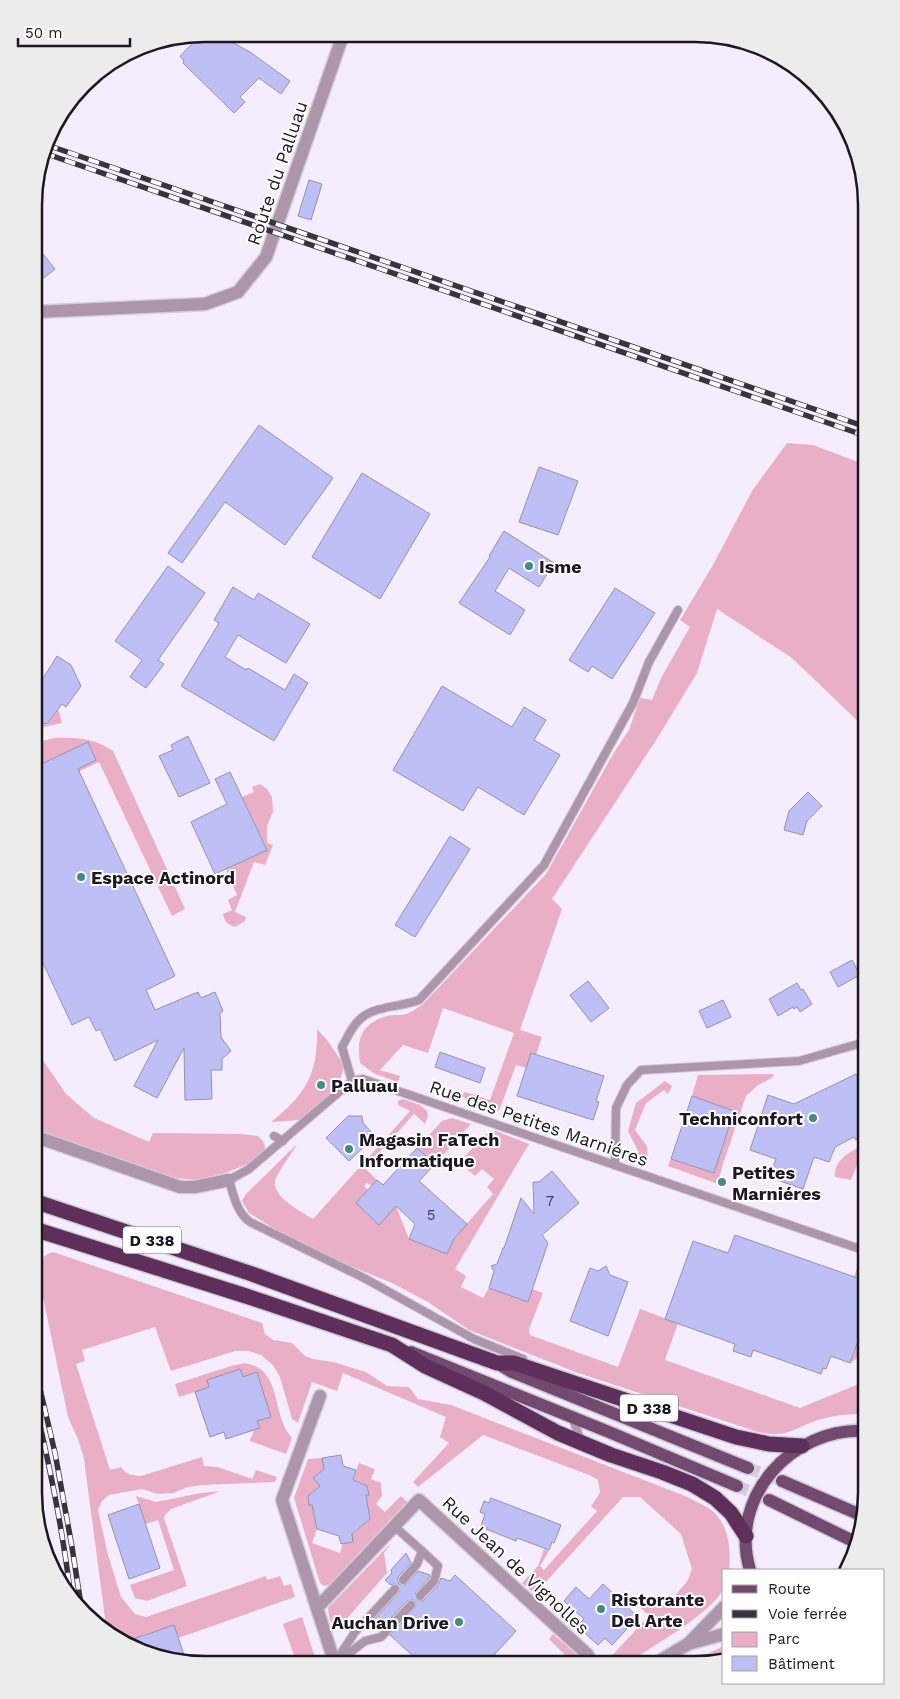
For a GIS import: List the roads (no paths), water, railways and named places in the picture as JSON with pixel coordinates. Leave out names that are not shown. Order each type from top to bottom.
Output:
[{"type":"highway","name":"D 338","points":[[42,1203],[252,1274],[497,1363],[514,1363],[744,1439],[769,1444],[802,1446]]},
{"type":"highway","name":"D 338","points":[[42,1232],[246,1296],[392,1345],[425,1366],[484,1393],[558,1433],[611,1455],[692,1484],[715,1498],[726,1508],[746,1536]]},
{"type":"main road","name":"D 338","points":[[392,1345],[443,1364],[737,1486]]},
{"type":"main road","name":"D 338","points":[[497,1363],[512,1372],[748,1468]]},
{"type":"main road","points":[[748,1568],[746,1536],[754,1503],[765,1482],[780,1463],[802,1446],[824,1436],[837,1433],[857,1432]]},
{"type":"main road","points":[[782,1481],[856,1513]]},
{"type":"main road","points":[[769,1500],[851,1540]]},
{"type":"street","name":"Route du Palluau","points":[[42,312],[205,304],[238,292],[266,258],[341,42]]},
{"type":"street","points":[[42,1139],[180,1187],[195,1187],[229,1180]]},
{"type":"street","points":[[320,1396],[282,1500],[332,1656]]},
{"type":"street","name":"Rue Jean de Vignolles","points":[[317,1608],[419,1500],[588,1655]]},
{"type":"street","points":[[668,1656],[688,1644],[722,1609]]},
{"type":"street","points":[[688,1644],[722,1635]]},
{"type":"lane","points":[[610,1396],[564,1374],[474,1339],[364,1278],[250,1222],[244,1218],[240,1210],[229,1180],[249,1169],[352,1081],[342,1047],[354,1026],[363,1016],[376,1009],[409,1004],[419,1000],[544,865],[633,703],[649,662],[678,610]]},
{"type":"lane","points":[[615,1165],[616,1108],[627,1085],[640,1070],[799,1061],[857,1044]]},
{"type":"lane","name":"Rue des Petites Marniéres","points":[[352,1081],[363,1079],[857,1248]]},
{"type":"lane","points":[[274,1136],[283,1141]]},
{"type":"lane","points":[[572,1417],[581,1443]]},
{"type":"lane","points":[[394,1526],[438,1566],[434,1581],[420,1596]]},
{"type":"lane","points":[[403,1580],[417,1564],[422,1551]]},
{"type":"lane","points":[[340,1656],[355,1632],[395,1589]]},
{"type":"lane","points":[[345,1656],[365,1641],[382,1637],[412,1605]]},
{"type":"tunnel","points":[[748,1468],[779,1480]]},
{"type":"tunnel","points":[[737,1486],[767,1499]]},
{"type":"railway","points":[[53,147],[858,424]]},
{"type":"railway","points":[[50,155],[858,433]]},
{"type":"railway","points":[[42,1397],[55,1453],[80,1597]]},
{"type":"railway","points":[[42,1434],[55,1494],[69,1582]]},
{"type":"place","name":"Isme","points":[[529,566]]},
{"type":"place","name":"Espace Actinord","points":[[81,877]]},
{"type":"place","name":"Palluau","points":[[321,1085]]},
{"type":"place","name":"Techniconfort","points":[[813,1118]]},
{"type":"place","name":"Magasin FaTech Informatique","points":[[349,1149]]},
{"type":"place","name":"Petites Marniéres","points":[[722,1182]]},
{"type":"place","name":"Ristorante Del Arte","points":[[601,1609]]},
{"type":"place","name":"Auchan Drive","points":[[459,1622]]}]
